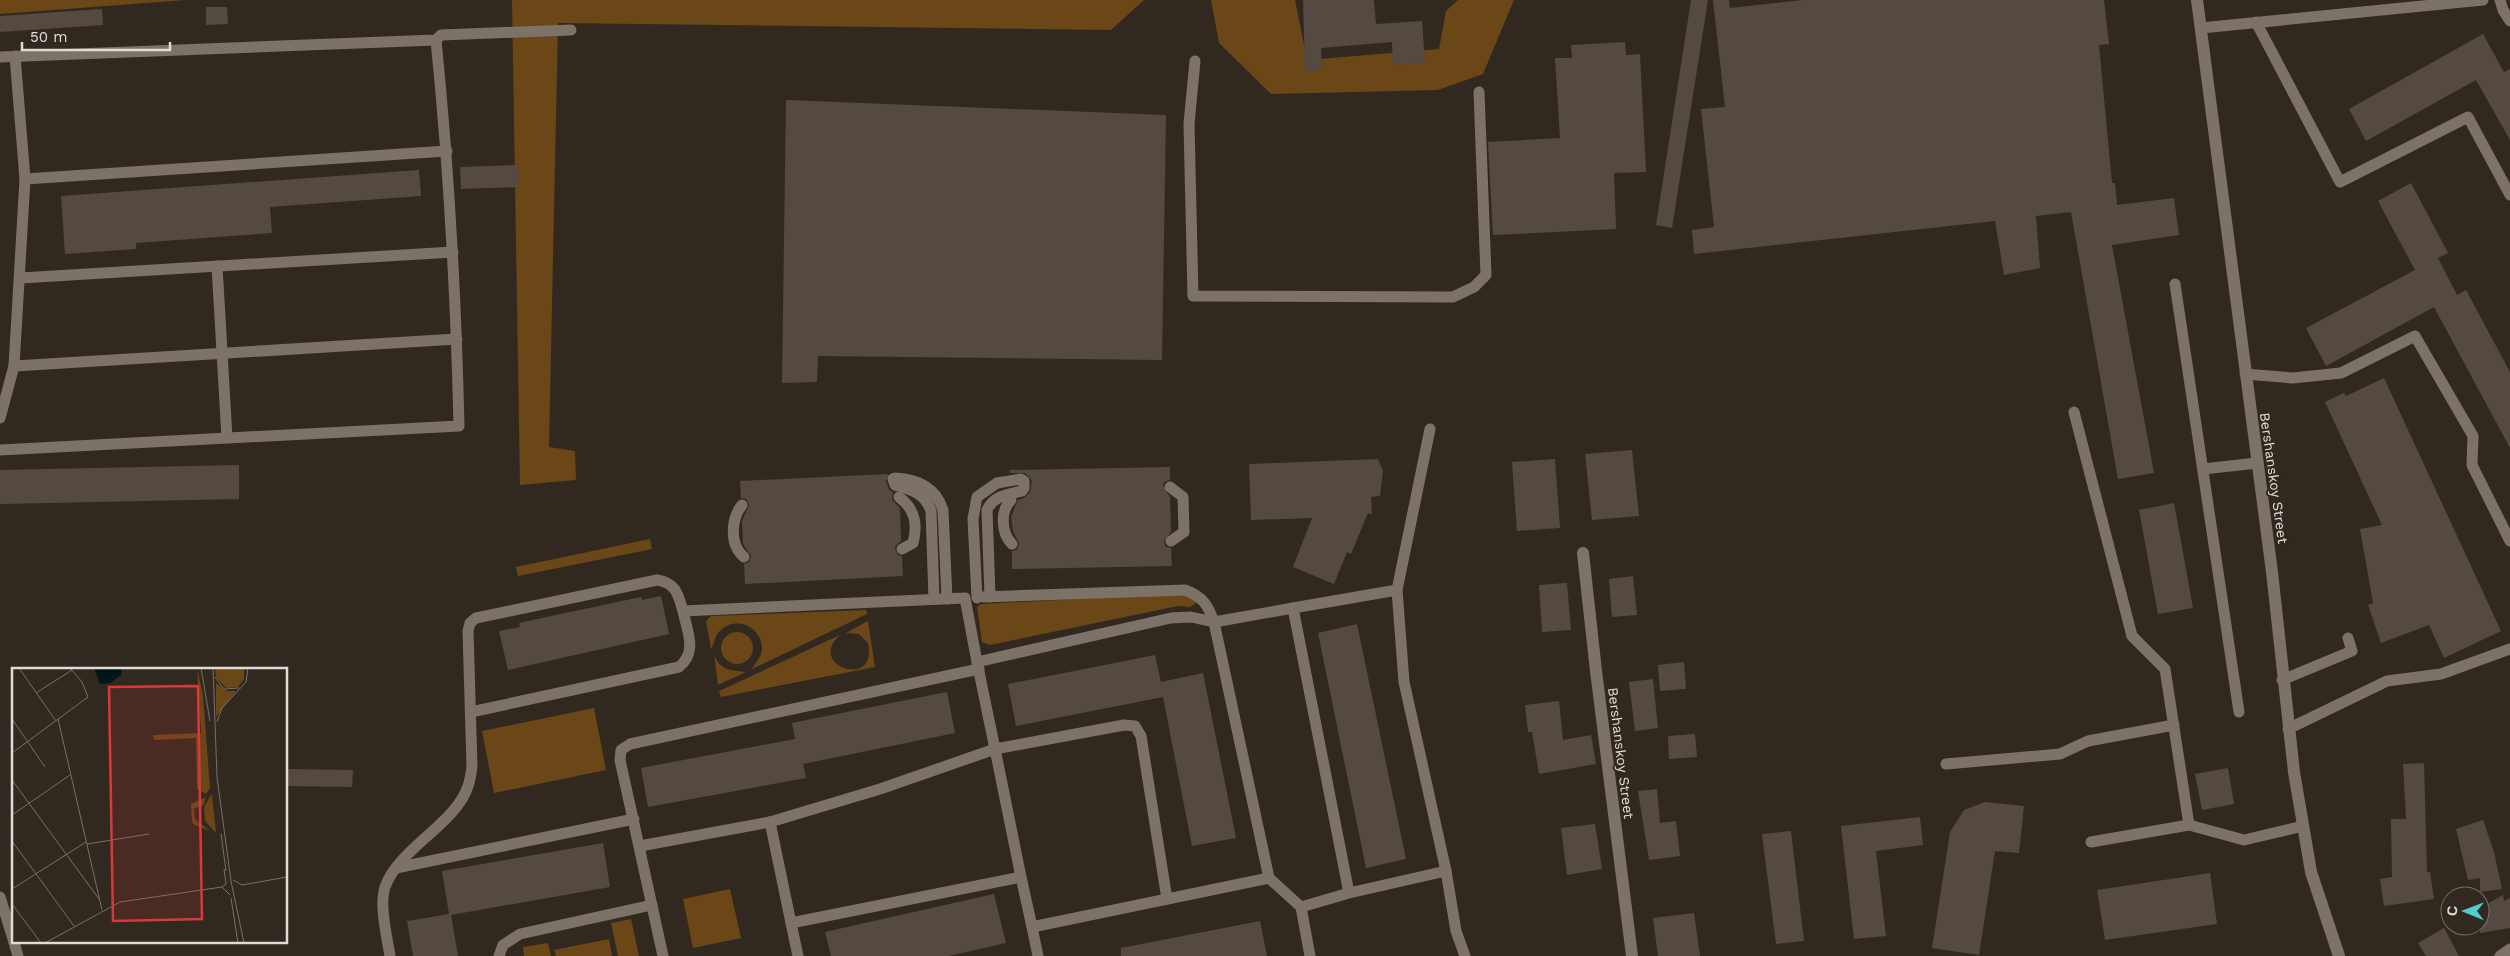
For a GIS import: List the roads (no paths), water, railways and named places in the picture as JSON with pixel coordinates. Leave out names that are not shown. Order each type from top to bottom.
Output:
[{"type":"street","name":"Bershanskoy Street","points":[[2197,0],[2272,572],[2288,729],[2311,872],[2339,956]]},
{"type":"street","name":"Bershanskoy Street","points":[[1583,553],[1632,956]]},
{"type":"lane","points":[[2201,28],[2483,0]]},
{"type":"lane","points":[[2500,0],[2503,10],[2510,21]]},
{"type":"lane","points":[[2256,22],[2340,182],[2468,117],[2510,194]]},
{"type":"lane","points":[[0,57],[436,40],[441,35],[571,30]]},
{"type":"lane","points":[[0,450],[458,426],[453,252],[447,151],[436,40]]},
{"type":"lane","points":[[0,418],[14,366],[21,278],[25,179],[15,56]]},
{"type":"lane","points":[[1195,61],[1189,124],[1193,296],[1453,297],[1474,287],[1486,275],[1479,92]]},
{"type":"lane","points":[[25,179],[447,151]]},
{"type":"lane","points":[[21,278],[453,252]]},
{"type":"lane","points":[[217,266],[227,438]]},
{"type":"lane","points":[[2175,284],[2239,712]]},
{"type":"lane","points":[[2245,374],[2293,378],[2341,373],[2415,336],[2473,436],[2472,465],[2510,540]]},
{"type":"lane","points":[[14,366],[457,339]]},
{"type":"lane","points":[[2074,412],[2132,636],[2165,669],[2190,825]]},
{"type":"lane","points":[[1430,429],[1397,590],[1404,682],[1446,871],[1456,931],[1464,956]]},
{"type":"lane","points":[[2203,469],[2257,463]]},
{"type":"lane","points":[[934,599],[931,511],[928,503],[917,492],[895,485],[893,479],[895,478],[920,483],[936,493],[940,500],[943,510],[947,599]]},
{"type":"lane","points":[[977,598],[973,519],[977,496],[997,483],[1021,479],[1024,481],[1022,491],[997,497],[991,502],[987,510],[990,597]]},
{"type":"lane","points":[[1170,487],[1184,497],[1185,526],[1184,532],[1171,541]]},
{"type":"lane","points":[[899,497],[912,509],[914,522],[913,543],[902,549]]},
{"type":"lane","points":[[1011,500],[1004,512],[1004,529],[1012,544]]},
{"type":"lane","points":[[742,505],[734,520],[734,540],[739,552],[744,557]]},
{"type":"lane","points":[[390,956],[384,917],[385,888],[396,868],[460,802],[468,787],[472,767],[468,631],[470,623],[476,618],[657,580],[668,582],[678,592],[690,650],[688,660],[679,666],[471,712]]},
{"type":"lane","points":[[683,611],[934,599],[1186,590],[1198,595],[1208,604],[1214,622],[1269,878],[1301,907],[1310,956]]},
{"type":"lane","points":[[663,956],[620,760],[621,750],[630,744],[978,665],[1170,618],[1191,617],[1214,622],[1397,590]]},
{"type":"lane","points":[[965,598],[1038,956]]},
{"type":"lane","points":[[1293,608],[1350,893]]},
{"type":"lane","points":[[2282,680],[2352,651],[2348,638]]},
{"type":"lane","points":[[2288,729],[2386,682],[2441,674],[2510,649]]},
{"type":"lane","points":[[640,846],[770,822],[880,789],[995,749],[1124,725],[1135,726],[1141,736],[1167,899]]},
{"type":"lane","points":[[1946,764],[2060,754],[2088,741],[2174,725]]},
{"type":"lane","points":[[396,868],[634,819]]},
{"type":"lane","points":[[770,822],[798,956]]},
{"type":"lane","points":[[2091,842],[2190,825],[2244,840],[2303,826]]},
{"type":"lane","points":[[1301,907],[1350,893],[1446,871]]},
{"type":"lane","points":[[791,923],[1021,878]]},
{"type":"lane","points":[[1032,928],[1269,878]]},
{"type":"lane","points":[[0,897],[12,936]]},
{"type":"lane","points":[[499,956],[503,945],[520,934],[652,904]]},
{"type":"lane","points":[[2500,956],[2510,949]]}]
